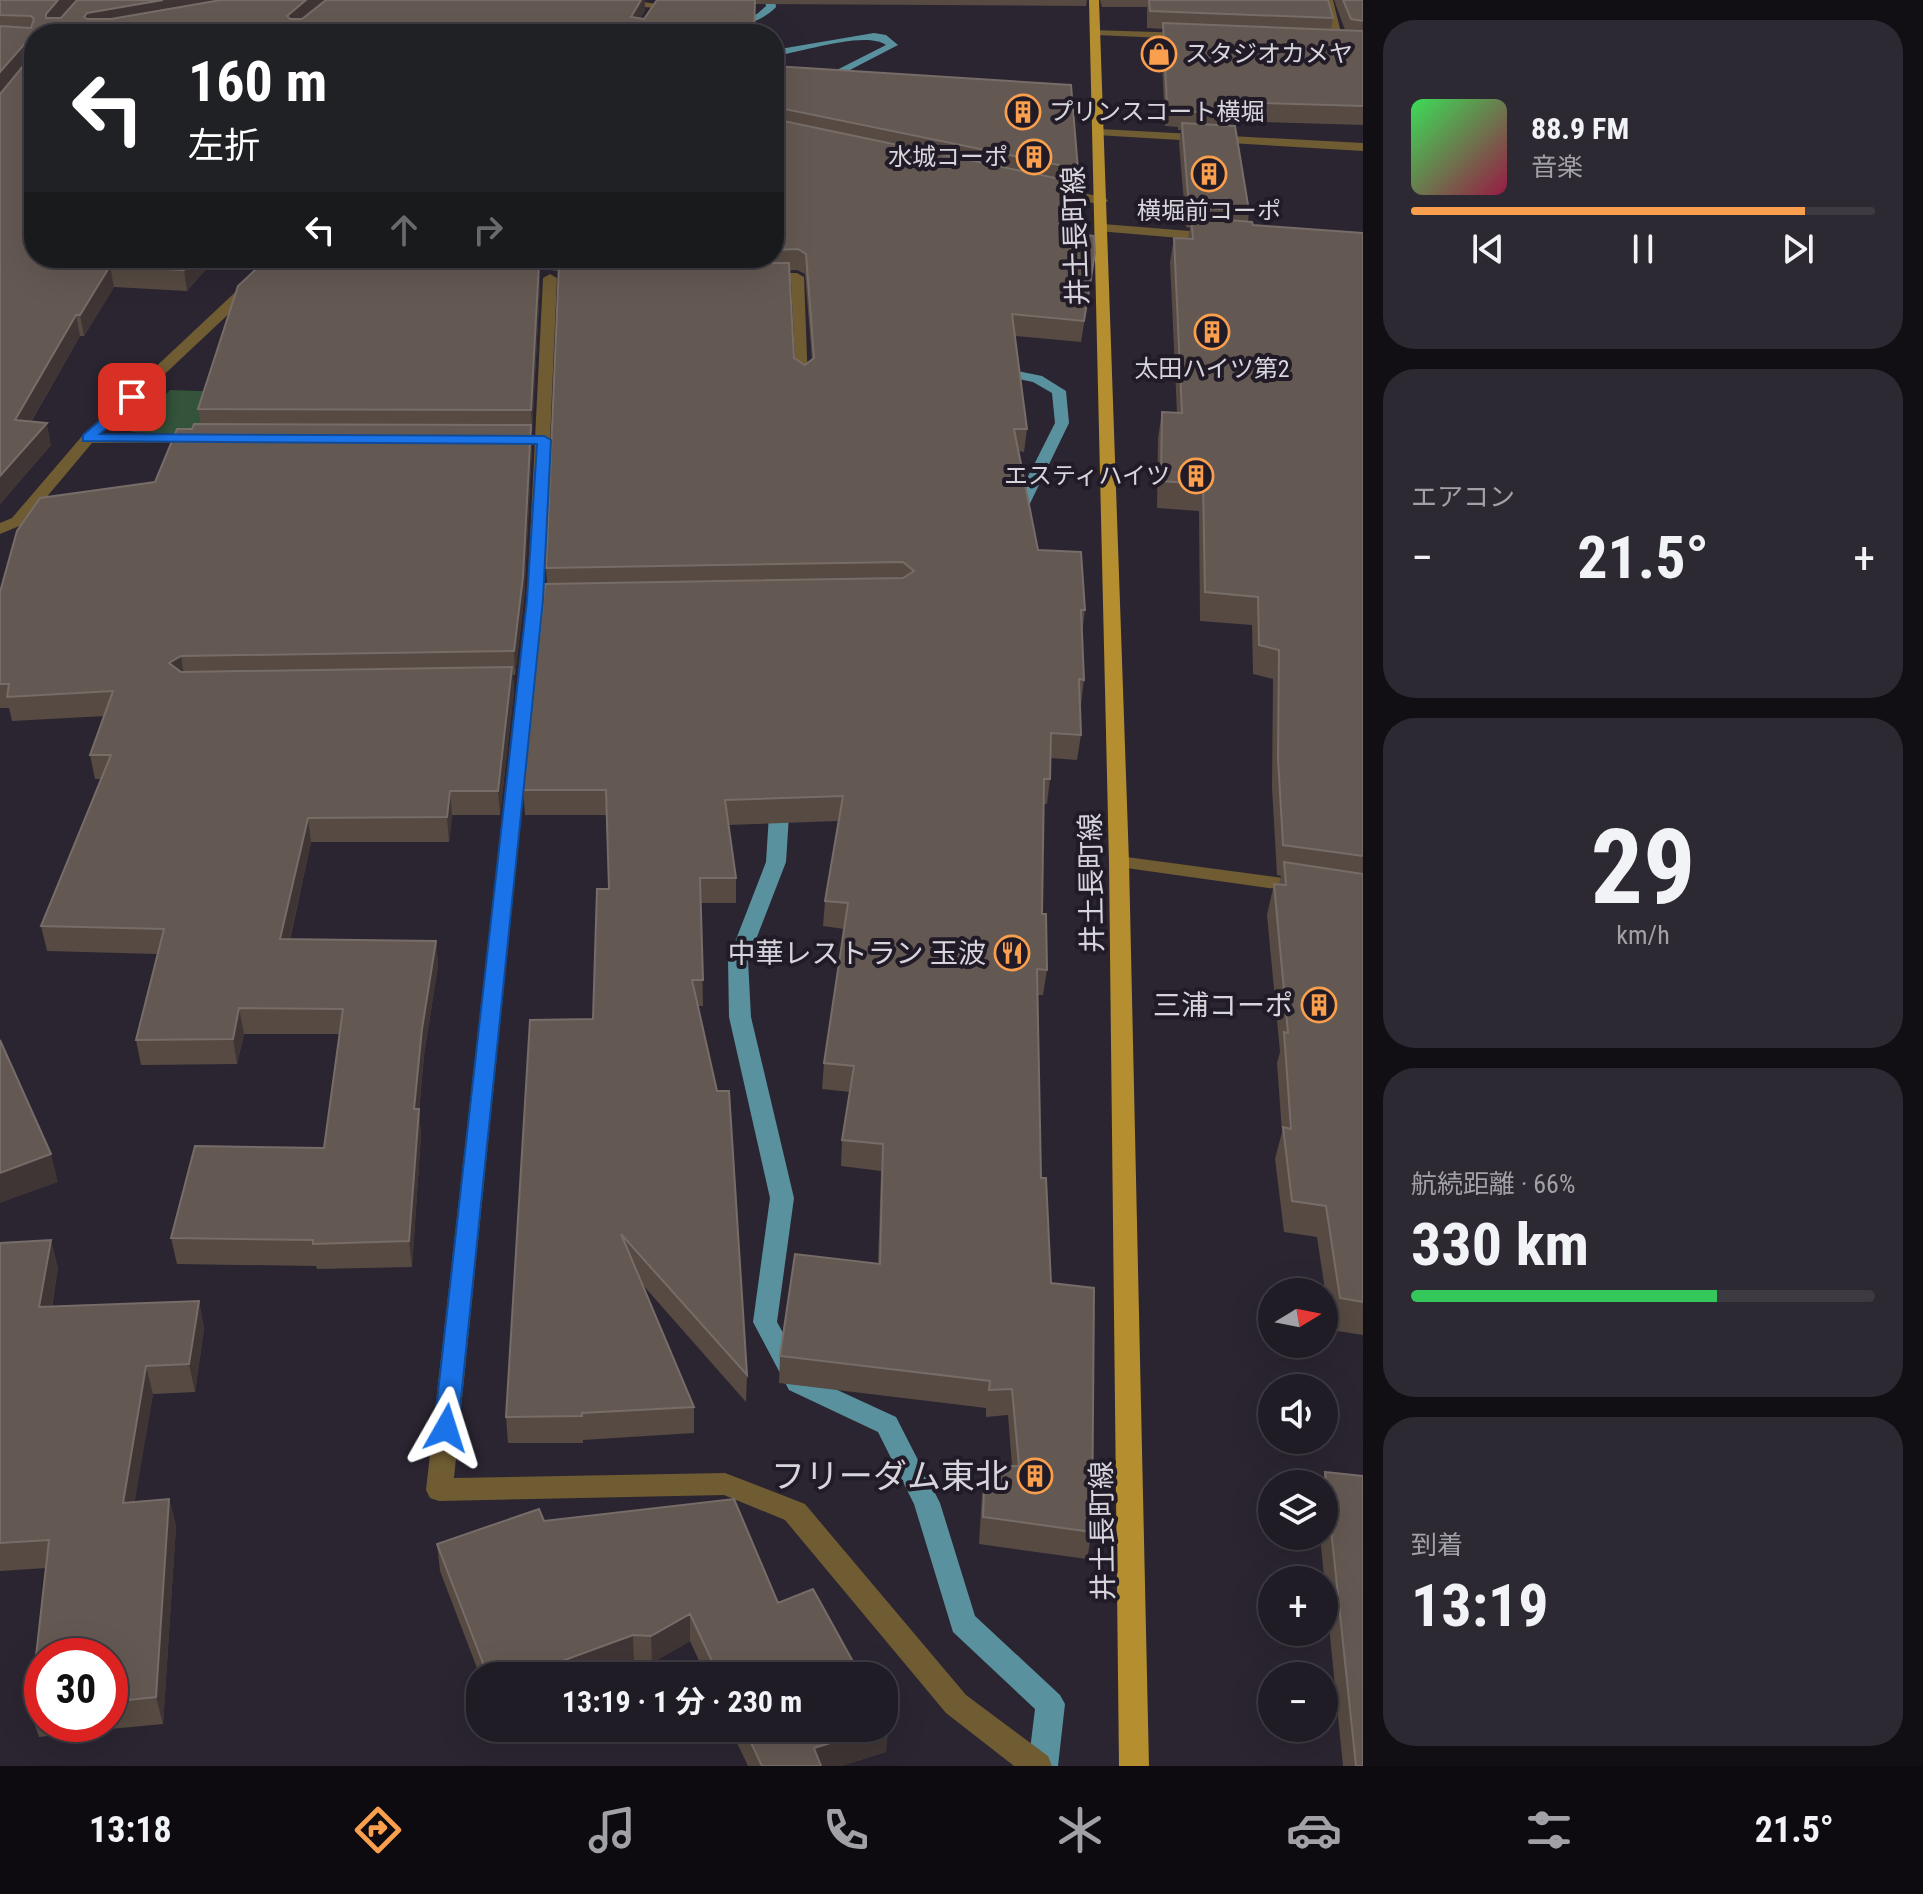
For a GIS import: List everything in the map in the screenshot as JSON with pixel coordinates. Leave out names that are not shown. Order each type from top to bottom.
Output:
[{"type":"main road","name":"井土長町線","points":[[1094,0],[1119,862],[1134,1766]]},
{"type":"street","points":[[589,0],[656,6]]},
{"type":"street","points":[[1324,42],[1346,43],[1328,0]]},
{"type":"street","points":[[1096,32],[1198,36]]},
{"type":"street","points":[[1100,133],[1363,147]]},
{"type":"street","points":[[1044,189],[1102,201]]},
{"type":"street","points":[[1103,228],[1237,239]]},
{"type":"street","points":[[0,529],[18,521],[88,438],[263,274],[273,268]]},
{"type":"street","points":[[550,277],[536,440],[543,599],[518,683],[439,1490],[725,1484],[795,1512],[956,1704],[1037,1766]]},
{"type":"street","points":[[751,277],[797,277],[803,380]]},
{"type":"street","points":[[88,438],[214,439]]},
{"type":"street","points":[[1119,862],[1318,889]]},
{"type":"green space","points":[[170,390],[228,392],[211,435],[131,432]]},
{"type":"building","points":[[0,0],[58,0],[46,18],[61,18],[77,0],[163,0],[87,13],[84,17],[111,19],[221,0],[306,0],[287,16],[302,19],[326,0],[641,0],[631,17],[644,19],[657,0],[755,0],[754,24],[32,24],[34,19],[31,16],[0,15]]},
{"type":"building","points":[[1149,0],[1328,0],[1333,18],[1150,11]]},
{"type":"building","points":[[1343,0],[1363,0],[1363,21],[1351,19]]},
{"type":"building","points":[[1163,23],[1363,31],[1363,106],[1231,102],[1233,114],[1181,111],[1180,108],[1167,107]]},
{"type":"building","points":[[0,26],[24,28],[24,45],[0,72]]},
{"type":"building","points":[[24,65],[24,268],[109,268],[80,315],[76,315],[15,420],[47,423],[0,476],[0,93]]},
{"type":"building","points":[[784,67],[1071,85],[1078,169],[784,109]]},
{"type":"building","points":[[784,121],[1079,183],[1083,235],[1094,236],[1095,253],[1084,321],[1012,314],[1027,429],[1014,429],[1038,550],[1081,552],[1085,610],[1081,610],[1084,680],[1079,679],[1081,735],[1051,733],[1050,779],[1044,779],[1042,914],[1046,914],[1047,970],[1037,969],[1041,1178],[1046,1178],[1051,1283],[1094,1288],[1092,1532],[983,1517],[985,1467],[1019,1466],[1012,1389],[989,1390],[990,1381],[780,1356],[795,1254],[880,1264],[883,1144],[842,1140],[854,1066],[824,1063],[848,903],[825,901],[843,796],[725,800],[736,878],[700,878],[703,980],[692,980],[717,1091],[729,1091],[747,1375],[621,1234],[694,1407],[582,1413],[582,1416],[506,1417],[530,1020],[593,1019],[597,889],[609,889],[606,790],[523,790],[545,584],[903,578],[914,571],[903,562],[546,568],[559,268],[784,268],[784,263],[789,263],[794,358],[805,365],[814,358],[806,254],[798,249],[784,250]]},
{"type":"building","points":[[1182,123],[1235,126],[1249,211],[1189,207]]},
{"type":"building","points":[[1191,217],[1363,233],[1363,856],[1283,845],[1278,758],[1279,650],[1259,645],[1258,597],[1205,592],[1203,484],[1161,481],[1162,412],[1182,413],[1174,238],[1193,239]]},
{"type":"building","points":[[257,268],[539,268],[531,410],[198,409],[238,286]]},
{"type":"building","points":[[194,424],[531,425],[523,577],[514,651],[181,656],[169,663],[181,672],[512,667],[498,791],[450,791],[447,817],[308,818],[280,939],[436,941],[422,1029],[414,1109],[419,1109],[409,1241],[313,1244],[313,1240],[171,1238],[195,1146],[324,1148],[343,1009],[239,1008],[233,1039],[136,1040],[164,929],[41,926],[111,755],[90,755],[113,691],[7,697],[9,684],[0,684],[0,592],[17,531],[40,498],[155,482],[177,429],[192,429]]},
{"type":"building","points":[[1284,862],[1363,874],[1363,1302],[1340,1298],[1326,1206],[1292,1201],[1283,1127],[1291,1129],[1284,1032],[1288,1033],[1274,884],[1286,885]]},
{"type":"building","points":[[0,1040],[51,1154],[0,1173]]},
{"type":"building","points":[[51,1240],[39,1307],[199,1301],[189,1364],[146,1366],[123,1503],[169,1499],[156,1697],[128,1700],[128,1638],[38,1638],[49,1540],[0,1543],[0,1243]]},
{"type":"building","points":[[1338,1473],[1363,1476],[1363,1766],[1356,1766],[1338,1595],[1338,1566],[1335,1566],[1333,1550],[1338,1550]]},
{"type":"building","points":[[734,1499],[778,1603],[813,1589],[853,1662],[712,1662],[690,1614],[651,1636],[633,1635],[559,1662],[483,1662],[437,1544],[539,1509],[544,1521]]},
{"type":"building","points":[[751,1742],[834,1742],[814,1748],[821,1766],[762,1766]]},
{"type":"waterway","points":[[729,24],[761,16],[771,7],[770,0]]},
{"type":"waterway","points":[[784,51],[874,36],[882,37],[893,45],[821,82]]},
{"type":"waterway","points":[[993,370],[1037,379],[1059,391],[1062,423],[1015,518]]},
{"type":"waterway","points":[[780,799],[776,862],[738,960],[740,1017],[782,1198],[765,1322],[798,1383],[887,1425],[927,1503],[963,1623],[1050,1704],[1043,1766]]},
{"type":"place","name":"スタジオカメヤ","points":[[1159,54]]},
{"type":"place","name":"プリンスコート横堀","points":[[1023,112]]},
{"type":"place","name":"水城コーポ","points":[[1034,157]]},
{"type":"place","name":"横堀前コーポ","points":[[1209,174]]},
{"type":"place","name":"太田ハイツ第2","points":[[1212,332]]},
{"type":"place","name":"エスティハイツ","points":[[1196,476]]},
{"type":"place","name":"中華レストラン 玉波","points":[[1012,953]]},
{"type":"place","name":"三浦コーポ","points":[[1319,1005]]},
{"type":"place","name":"フリーダム東北","points":[[1035,1476]]},
{"type":"route","points":[[132,397],[88,438],[544,440],[535,600],[446,1428]]}]
